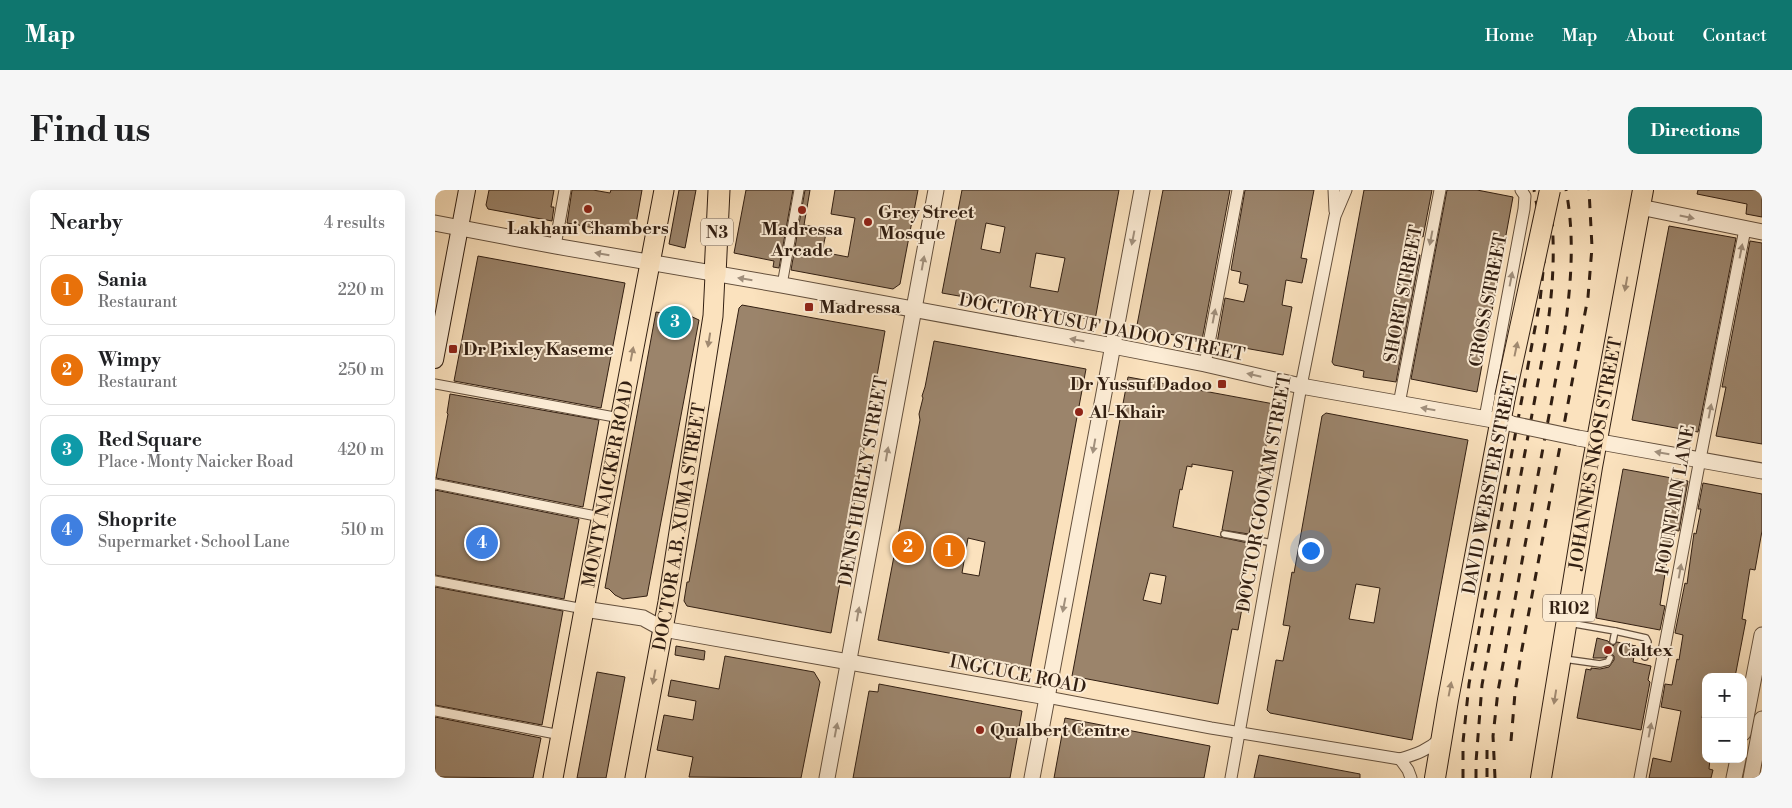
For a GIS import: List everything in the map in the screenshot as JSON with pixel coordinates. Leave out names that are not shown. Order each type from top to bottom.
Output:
[{"type":"highway","name":"N3","points":[[715,275],[719,190]]},
{"type":"highway","name":"DAVID WEBSTER STREET","points":[[1435,778],[1499,421],[1550,190]]},
{"type":"highway","name":"JOHANNES NKOSI STREET","points":[[1541,778],[1567,623],[1588,440],[1641,198]]},
{"type":"main road","points":[[435,360],[467,190]]},
{"type":"main road","name":"MONTY NAICKER ROAD","points":[[553,778],[664,190]]},
{"type":"main road","name":"DOCTOR A.B. XUMA STREET","points":[[635,778],[663,629],[713,316],[715,275]]},
{"type":"street","points":[[555,246],[565,190]]},
{"type":"street","points":[[782,285],[799,190]]},
{"type":"street","name":"DENIS HURLEY STREET","points":[[827,778],[936,190]]},
{"type":"street","points":[[1032,778],[1142,190]]},
{"type":"street","points":[[1205,364],[1238,190]]},
{"type":"street","points":[[1334,190],[1335,216]]},
{"type":"street","points":[[1335,216],[1345,190]]},
{"type":"street","name":"SHORT STREET","points":[[1399,404],[1440,190]]},
{"type":"street","name":"CROSS STREET","points":[[1499,421],[1524,209],[1525,196],[1521,190]]},
{"type":"street","points":[[1641,198],[1745,229],[1762,232]]},
{"type":"street","name":"DOCTOR GOONAM STREET","points":[[1231,778],[1301,386],[1335,216]]},
{"type":"street","name":"DOCTOR YUSUF DADOO STREET","points":[[435,223],[1113,346],[1205,364],[1301,386],[1762,471]]},
{"type":"street","name":"FOUNTAIN LANE","points":[[1640,778],[1745,229]]},
{"type":"street","points":[[435,384],[620,418]]},
{"type":"street","points":[[435,484],[601,517]]},
{"type":"street","points":[[435,582],[584,609]]},
{"type":"street","name":"INGCUCE ROAD","points":[[584,609],[643,618],[663,629],[1400,759],[1420,753],[1442,737]]},
{"type":"street","points":[[1747,723],[1756,699],[1762,635]]},
{"type":"street","points":[[435,712],[561,735]]},
{"type":"street","points":[[1751,778],[1762,719]]},
{"type":"street","points":[[1400,759],[1411,778]]},
{"type":"street","points":[[1734,778],[1737,763]]},
{"type":"lane","points":[[1225,534],[1273,543]]},
{"type":"lane","points":[[1567,623],[1646,638],[1648,642],[1645,657]]},
{"type":"lane","points":[[1613,642],[1615,631]]},
{"type":"lane","points":[[1561,658],[1600,664],[1608,662],[1610,658]]},
{"type":"building","points":[[489,190],[554,190],[551,207],[554,207],[552,221],[488,209],[486,205]]},
{"type":"building","points":[[572,190],[593,190],[610,193],[611,190],[642,190],[634,235],[567,223]]},
{"type":"building","points":[[679,190],[696,190],[685,248],[669,244]]},
{"type":"building","points":[[746,190],[793,190],[779,268],[773,267],[774,261],[734,253]]},
{"type":"building","points":[[805,190],[810,190],[804,225],[827,229],[822,252],[848,257],[855,218],[831,214],[835,190],[918,190],[900,284],[893,289],[791,270]]},
{"type":"building","points":[[962,190],[1119,190],[1095,320],[942,293]],"holes":[[[986,223],[1005,227],[1000,253],[981,249]],[[1036,253],[1065,258],[1058,292],[1030,287]]]},
{"type":"building","points":[[1163,190],[1230,190],[1202,340],[1140,329],[1137,325]]},
{"type":"building","points":[[1245,190],[1314,190],[1301,258],[1307,259],[1302,283],[1286,280],[1282,305],[1292,307],[1283,355],[1217,343],[1225,298],[1244,302],[1248,285],[1239,283],[1241,272],[1231,270]]},
{"type":"building","points":[[1364,190],[1432,190],[1423,237],[1421,236],[1418,255],[1420,255],[1396,382],[1363,377],[1364,371],[1334,365],[1332,362]]},
{"type":"building","points":[[1447,190],[1477,190],[1513,197],[1477,392],[1411,379]]},
{"type":"building","points":[[1698,190],[1762,190],[1762,217],[1746,214],[1747,204],[1697,194]]},
{"type":"building","points":[[1669,226],[1736,238],[1698,432],[1632,420]]},
{"type":"building","points":[[1750,241],[1762,243],[1762,444],[1716,436],[1726,387],[1722,387]]},
{"type":"building","points":[[478,256],[625,283],[601,408],[454,381]]},
{"type":"building","points":[[742,305],[885,331],[831,633],[687,606],[684,601],[739,308]]},
{"type":"building","points":[[668,310],[677,310],[699,320],[647,596],[623,599],[605,588],[656,312],[662,313]]},
{"type":"building","points":[[934,341],[1086,369],[1030,668],[878,640]],"holes":[[[968,538],[985,542],[979,576],[962,573]]]},
{"type":"building","points":[[1128,377],[1274,404],[1249,534],[1222,530],[1233,471],[1192,464],[1192,467],[1187,466],[1182,490],[1180,489],[1173,527],[1248,543],[1239,591],[1245,592],[1238,630],[1232,629],[1218,704],[1072,676]],"holes":[[[1150,573],[1166,576],[1161,604],[1143,600]]]},
{"type":"building","points":[[450,394],[599,420],[583,507],[436,478]]},
{"type":"building","points":[[1326,413],[1468,440],[1412,740],[1270,713],[1267,710],[1276,660],[1283,661],[1290,626],[1283,625],[1322,416]],"holes":[[[1356,584],[1380,588],[1374,623],[1349,619]]]},
{"type":"building","points":[[1623,469],[1688,481],[1679,531],[1672,530],[1660,605],[1665,606],[1660,630],[1596,618]]},
{"type":"building","points":[[1703,483],[1762,494],[1762,531],[1755,570],[1750,569],[1742,619],[1746,620],[1736,673],[1702,673],[1702,763],[1710,763],[1709,769],[1713,770],[1711,778],[1649,778],[1653,758],[1671,762],[1681,711],[1661,707],[1665,684],[1672,685],[1677,659],[1679,660],[1683,635],[1675,633],[1685,583],[1687,584],[1694,533],[1696,534],[1701,509],[1698,509]]},
{"type":"building","points":[[435,490],[579,519],[564,599],[435,575]]},
{"type":"building","points":[[435,587],[563,611],[542,725],[435,705]]},
{"type":"building","points":[[1597,638],[1608,641],[1613,646],[1617,642],[1636,646],[1633,662],[1651,666],[1641,730],[1577,718],[1586,669],[1609,667],[1614,660],[1614,656],[1610,653],[1605,658],[1593,658]]},
{"type":"building","points":[[676,646],[705,651],[704,660],[675,655]]},
{"type":"building","points":[[725,656],[814,672],[820,682],[801,778],[689,777],[693,757],[657,750],[664,715],[693,720],[696,701],[668,696],[671,680],[719,689]]},
{"type":"building","points":[[597,672],[625,677],[606,778],[577,778]]},
{"type":"building","points":[[879,684],[1022,711],[1010,778],[853,778],[869,691],[878,692]]},
{"type":"building","points":[[435,717],[541,738],[533,778],[435,777]]},
{"type":"building","points":[[1065,718],[1210,746],[1204,778],[1054,778]]},
{"type":"building","points":[[1259,755],[1360,774],[1360,778],[1254,778]]},
{"type":"railway","points":[[1463,778],[1463,742],[1469,684],[1540,301],[1544,262],[1543,238],[1534,190]]},
{"type":"railway","points":[[1541,190],[1546,220]]},
{"type":"railway","points":[[1495,778],[1493,736],[1498,691],[1565,329],[1571,243],[1566,190]]},
{"type":"railway","points":[[1511,741],[1515,693],[1521,654],[1588,297],[1592,247],[1589,190]]},
{"type":"railway","points":[[1476,778],[1482,685],[1545,344],[1553,260],[1551,210]]},
{"type":"railway","points":[[1487,750],[1487,778]]},
{"type":"place","name":"Lakhani Chambers","points":[[588,209]]},
{"type":"place","name":"Madressa Arcade","points":[[802,210]]},
{"type":"place","name":"Grey Street Mosque","points":[[868,222]]},
{"type":"place","name":"Madressa","points":[[809,307]]},
{"type":"place","name":"Red Square","points":[[675,322]]},
{"type":"place","name":"Dr Pixley Kaseme","points":[[453,349]]},
{"type":"place","name":"Dr Yussuf Dadoo","points":[[1222,384]]},
{"type":"place","name":"Al-Khair","points":[[1079,412]]},
{"type":"place","name":"Shoprite","points":[[482,543]]},
{"type":"place","name":"Wimpy","points":[[908,547]]},
{"type":"place","name":"Sania","points":[[949,551]]},
{"type":"place","name":"Caltex","points":[[1608,650]]},
{"type":"place","name":"Qualbert Centre","points":[[980,730]]}]
